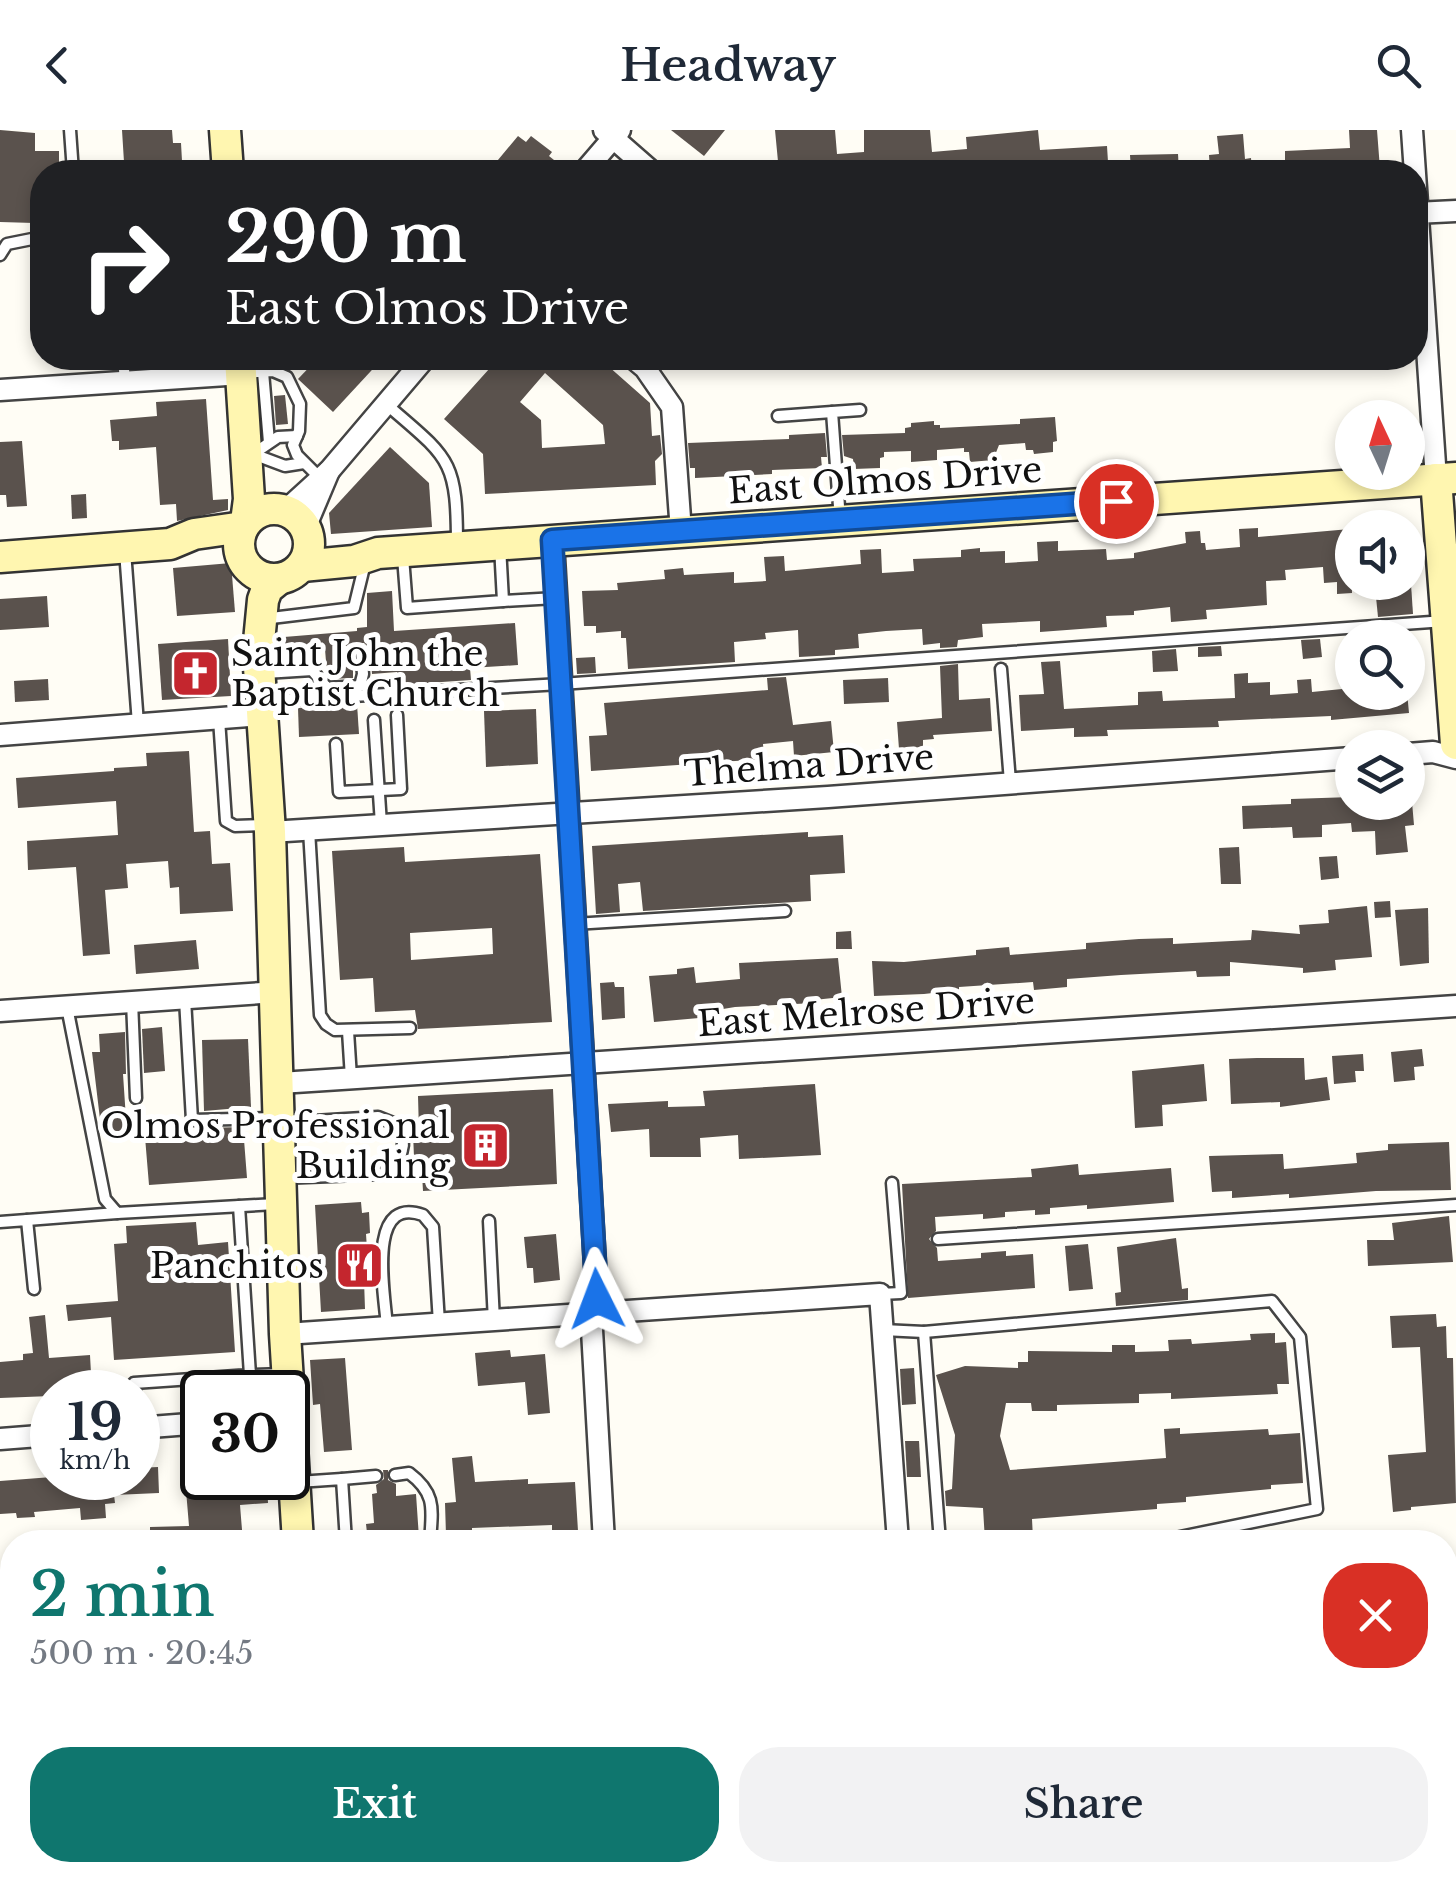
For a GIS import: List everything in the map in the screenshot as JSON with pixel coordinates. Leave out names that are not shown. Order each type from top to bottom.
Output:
[{"type":"street","points":[[225,130],[227,160]]},
{"type":"street","points":[[1412,130],[1414,160]]},
{"type":"street","points":[[593,160],[612,133],[640,160]]},
{"type":"street","points":[[1428,212],[1456,211]]},
{"type":"street","points":[[1428,314],[1446,478],[1446,620],[1456,744]]},
{"type":"street","points":[[0,390],[229,370]]},
{"type":"street","points":[[0,734],[219,718],[259,685],[266,589],[290,573],[309,550],[294,520],[270,500],[261,482],[248,370]]},
{"type":"street","points":[[294,520],[324,474],[415,370]]},
{"type":"street","points":[[647,370],[672,407],[681,532]]},
{"type":"street","points":[[256,441],[244,543],[270,828],[287,1370]]},
{"type":"street","name":"East Olmos Drive","points":[[290,573],[383,553],[1446,478]]},
{"type":"street","points":[[0,556],[170,544],[198,551],[222,550],[244,543],[261,511],[294,520]]},
{"type":"street","name":"East Olmos Drive","points":[[294,520],[327,547],[350,546],[383,553]]},
{"type":"street","points":[[552,540],[597,1299],[592,1330],[603,1530]]},
{"type":"street","points":[[244,543],[260,577],[290,573]]},
{"type":"street","points":[[1425,753],[1456,758]]},
{"type":"street","name":"Thelma Drive","points":[[270,828],[309,830],[568,814],[1335,759]]},
{"type":"street","points":[[0,1011],[277,992]]},
{"type":"street","name":"East Melrose Drive","points":[[280,1083],[1456,1006]]},
{"type":"street","points":[[285,1334],[880,1294],[897,1530]]},
{"type":"street","points":[[0,1438],[30,1436]]},
{"type":"street","points":[[295,1500],[297,1530]]},
{"type":"lane","points":[[70,130],[73,160]]},
{"type":"lane","points":[[0,254],[6,244],[30,239]]},
{"type":"lane","points":[[124,370],[125,381]]},
{"type":"lane","points":[[265,370],[287,377],[300,404],[294,444],[304,462],[324,474]]},
{"type":"lane","points":[[386,404],[433,444],[451,469],[457,494],[457,547]]},
{"type":"lane","points":[[778,416],[860,410]]},
{"type":"lane","points":[[832,412],[840,520]]},
{"type":"lane","points":[[256,441],[297,436]]},
{"type":"lane","points":[[256,441],[285,466],[304,462]]},
{"type":"lane","points":[[500,544],[503,601]]},
{"type":"lane","points":[[125,547],[138,724]]},
{"type":"lane","points":[[383,553],[406,608],[556,598]]},
{"type":"lane","points":[[262,619],[354,608],[383,553]]},
{"type":"lane","points":[[259,685],[354,690],[560,684],[1446,620]]},
{"type":"lane","points":[[259,685],[312,670],[327,688],[354,690],[360,686],[363,674],[362,651]]},
{"type":"lane","points":[[1001,669],[1010,784]]},
{"type":"lane","points":[[336,744],[339,792],[401,788],[397,715]]},
{"type":"lane","points":[[219,718],[226,821],[236,826],[270,828]]},
{"type":"lane","points":[[374,720],[381,825]]},
{"type":"lane","points":[[309,830],[320,1014],[335,1030],[410,1028]]},
{"type":"lane","points":[[573,924],[786,912]]},
{"type":"lane","points":[[0,1222],[239,1206],[281,1191],[382,1174],[392,1168],[401,1156],[404,1142],[398,1124],[378,1118],[192,1120],[185,998]]},
{"type":"lane","points":[[132,1000],[136,1098]]},
{"type":"lane","points":[[67,1006],[106,1200],[117,1213]]},
{"type":"lane","points":[[348,1031],[351,1078]]},
{"type":"lane","points":[[880,1294],[901,1293],[892,1182]]},
{"type":"lane","points":[[938,1238],[1456,1205]]},
{"type":"lane","points":[[239,1206],[250,1370]]},
{"type":"lane","points":[[387,1328],[383,1234],[391,1219],[406,1212],[424,1215],[433,1227],[439,1325]]},
{"type":"lane","points":[[27,1220],[34,1289]]},
{"type":"lane","points":[[490,1221],[494,1322]]},
{"type":"lane","points":[[883,1330],[924,1332],[1272,1301],[1300,1337],[1317,1509],[1224,1530]]},
{"type":"lane","points":[[924,1332],[939,1530]]},
{"type":"lane","points":[[395,1474],[409,1473],[427,1487],[432,1508],[431,1530]]},
{"type":"lane","points":[[310,1481],[376,1476]]},
{"type":"lane","points":[[342,1478],[345,1530]]},
{"type":"building","points":[[0,130],[35,133],[35,151],[59,151],[59,160],[30,160],[30,223],[0,222]]},
{"type":"building","points":[[122,130],[172,130],[173,143],[181,143],[182,160],[124,160]]},
{"type":"building","points":[[671,130],[725,130],[704,156]]},
{"type":"building","points":[[775,130],[835,130],[837,154],[864,152],[864,130],[930,130],[932,152],[967,149],[966,137],[1038,130],[1040,150],[1107,146],[1108,160],[778,160]]},
{"type":"building","points":[[1349,130],[1377,130],[1379,160],[1285,160],[1285,151],[1350,148]]},
{"type":"building","points":[[1243,134],[1245,159],[1251,160],[1209,160],[1209,155],[1219,154],[1217,136]]},
{"type":"building","points":[[518,136],[526,142],[531,136],[552,152],[549,156],[554,160],[498,160]]},
{"type":"building","points":[[1178,154],[1178,160],[1130,160],[1130,155]]},
{"type":"building","points":[[307,370],[372,370],[333,412],[298,379]]},
{"type":"building","points":[[488,370],[613,370],[650,403],[652,436],[660,435],[662,454],[655,461],[656,485],[485,494],[483,454],[444,419]],"holes":[[[545,373],[603,425],[605,444],[542,448],[541,420],[520,402]]]},
{"type":"building","points":[[285,395],[288,424],[276,425],[274,396]]},
{"type":"building","points":[[206,399],[213,500],[228,499],[228,510],[177,521],[176,504],[160,505],[156,447],[119,450],[119,441],[112,441],[110,420],[157,416],[156,402]]},
{"type":"building","points":[[1055,417],[1057,441],[1053,442],[1053,452],[1034,454],[1033,450],[1026,450],[1025,443],[999,445],[993,460],[970,462],[969,452],[964,452],[964,448],[937,450],[937,460],[911,462],[911,451],[884,452],[880,468],[854,469],[853,459],[844,456],[842,435],[905,433],[911,423],[934,421],[940,428],[1020,424],[1020,419]]},
{"type":"building","points":[[825,433],[827,457],[821,457],[822,468],[695,478],[695,468],[690,468],[688,443],[789,439],[789,435]]},
{"type":"building","points":[[22,441],[27,506],[7,507],[6,495],[0,495],[0,442]]},
{"type":"building","points":[[390,447],[429,483],[432,527],[331,534],[329,513]]},
{"type":"building","points":[[86,494],[87,518],[72,519],[71,495]]},
{"type":"building","points":[[1258,528],[1258,537],[1335,530],[1335,582],[1324,583],[1323,567],[1285,570],[1286,580],[1266,581],[1267,605],[1206,610],[1207,619],[1171,622],[1170,607],[1106,616],[1107,627],[1040,632],[1040,621],[982,624],[983,637],[958,640],[957,647],[940,648],[940,643],[923,645],[922,629],[886,631],[858,634],[859,648],[835,650],[835,655],[799,657],[798,630],[765,633],[766,639],[734,642],[735,662],[628,669],[626,638],[621,638],[621,631],[596,633],[596,626],[584,626],[582,591],[618,590],[617,583],[665,579],[664,570],[683,568],[684,575],[734,572],[734,583],[766,581],[764,557],[784,556],[785,571],[861,564],[860,550],[881,549],[882,573],[914,571],[913,559],[961,557],[961,550],[980,548],[980,552],[1005,551],[1005,563],[1038,561],[1037,542],[1058,541],[1058,551],[1106,549],[1107,560],[1134,558],[1134,553],[1186,543],[1185,532],[1200,531],[1206,550],[1240,547],[1239,529]]},
{"type":"building","points":[[231,563],[235,612],[177,616],[173,568]]},
{"type":"building","points":[[392,591],[394,631],[515,623],[518,665],[470,668],[471,680],[398,685],[397,672],[372,674],[370,649],[364,643],[353,648],[353,678],[331,679],[325,649],[286,652],[284,637],[367,627],[367,593]]},
{"type":"building","points":[[47,596],[49,627],[0,630],[0,599]]},
{"type":"building","points":[[1376,600],[1412,600],[1413,614],[1378,617]]},
{"type":"building","points":[[228,639],[231,696],[162,700],[158,644]]},
{"type":"building","points":[[1320,639],[1322,657],[1303,659],[1301,640]]},
{"type":"building","points":[[1221,646],[1222,656],[1198,657],[1198,647]]},
{"type":"building","points":[[1176,649],[1178,671],[1153,672],[1152,651]]},
{"type":"building","points":[[595,657],[596,673],[577,674],[576,658]]},
{"type":"building","points":[[1060,661],[1064,709],[1138,705],[1138,692],[1162,691],[1163,701],[1235,698],[1234,674],[1248,673],[1248,683],[1270,682],[1270,695],[1298,693],[1297,680],[1311,679],[1312,692],[1335,690],[1335,710],[1409,713],[1331,720],[1331,716],[1218,721],[1219,727],[1107,730],[1108,736],[1074,737],[1074,728],[1021,731],[1019,695],[1044,694],[1041,662]]},
{"type":"building","points":[[958,664],[959,700],[990,698],[992,731],[933,735],[934,739],[923,740],[923,747],[899,749],[897,722],[942,718],[940,666]]},
{"type":"building","points":[[786,677],[793,725],[831,721],[834,752],[794,756],[793,741],[763,744],[764,759],[591,771],[589,736],[607,735],[604,703],[768,690],[767,678]]},
{"type":"building","points":[[888,678],[889,702],[844,704],[843,680]]},
{"type":"building","points":[[48,679],[49,700],[15,702],[14,681]]},
{"type":"building","points":[[357,704],[359,734],[299,737],[298,708]]},
{"type":"building","points":[[536,709],[538,764],[486,767],[484,711]]},
{"type":"building","points":[[189,751],[194,832],[210,831],[212,864],[230,863],[233,911],[180,914],[179,887],[170,888],[168,861],[126,864],[128,888],[105,890],[110,954],[83,956],[76,867],[28,870],[27,841],[118,835],[116,801],[18,808],[16,778],[147,766],[146,753]]},
{"type":"building","points":[[1335,798],[1335,820],[1414,820],[1414,825],[1405,826],[1408,852],[1376,855],[1375,831],[1352,832],[1351,823],[1322,825],[1322,837],[1293,838],[1292,827],[1243,829],[1242,806],[1291,804],[1291,799]]},
{"type":"building","points":[[808,832],[808,837],[843,835],[845,873],[810,875],[811,901],[643,911],[640,882],[618,884],[620,912],[596,914],[592,846]]},
{"type":"building","points":[[404,847],[405,862],[540,854],[552,1022],[418,1029],[415,1010],[375,1012],[373,978],[340,980],[332,851]],"holes":[[[492,928],[493,954],[411,960],[410,933]]]},
{"type":"building","points":[[1239,847],[1241,884],[1221,884],[1219,848]]},
{"type":"building","points":[[1337,856],[1339,878],[1321,880],[1319,857]]},
{"type":"building","points":[[1390,901],[1391,917],[1375,918],[1374,902]]},
{"type":"building","points":[[1367,906],[1372,957],[1335,960],[1336,970],[1303,973],[1303,968],[1230,962],[1230,976],[1197,977],[1196,971],[1121,975],[1067,979],[1067,987],[1034,990],[1033,982],[874,996],[872,961],[976,955],[976,950],[1009,947],[1010,955],[1086,949],[1086,943],[1139,939],[1173,938],[1173,944],[1251,940],[1252,930],[1300,934],[1299,925],[1329,923],[1328,910]]},
{"type":"building","points":[[1428,908],[1429,963],[1400,966],[1395,910]]},
{"type":"building","points":[[851,931],[852,949],[836,949],[836,932]]},
{"type":"building","points":[[196,940],[199,969],[136,974],[134,945]]},
{"type":"building","points":[[838,958],[842,997],[814,1003],[735,1007],[699,1013],[699,1018],[654,1022],[649,976],[677,974],[677,969],[694,967],[696,983],[740,979],[739,963]]},
{"type":"building","points":[[614,982],[615,987],[624,987],[625,1018],[602,1020],[600,983]]},
{"type":"building","points":[[162,1027],[165,1071],[144,1073],[142,1029]]},
{"type":"building","points":[[125,1032],[127,1134],[102,1136],[92,1052],[100,1052],[99,1034]]},
{"type":"building","points":[[248,1039],[251,1107],[204,1111],[202,1040]]},
{"type":"building","points":[[1422,1049],[1424,1066],[1414,1067],[1415,1080],[1394,1082],[1391,1052]]},
{"type":"building","points":[[1363,1054],[1364,1071],[1355,1071],[1356,1082],[1334,1084],[1332,1056]]},
{"type":"building","points":[[1304,1058],[1305,1080],[1327,1077],[1330,1100],[1280,1107],[1280,1102],[1231,1104],[1229,1059]]},
{"type":"building","points":[[1204,1064],[1207,1101],[1162,1105],[1163,1126],[1135,1128],[1132,1071]]},
{"type":"building","points":[[815,1084],[821,1155],[739,1159],[738,1135],[700,1138],[701,1157],[650,1157],[649,1129],[611,1132],[608,1104],[668,1101],[668,1107],[705,1106],[703,1091]]},
{"type":"building","name":"Olmos Professional Building","points":[[553,1089],[557,1184],[423,1191],[421,1157],[414,1157],[413,1133],[419,1132],[418,1096]]},
{"type":"building","points":[[243,1127],[247,1178],[149,1185],[145,1137]]},
{"type":"building","points":[[1449,1142],[1451,1190],[1289,1198],[1289,1194],[1232,1198],[1232,1191],[1212,1192],[1209,1156],[1283,1154],[1284,1169],[1357,1163],[1356,1153],[1388,1150],[1388,1144]]},
{"type":"building","points":[[1078,1164],[1079,1175],[1171,1168],[1174,1202],[1050,1208],[1050,1214],[1035,1215],[1035,1210],[1005,1212],[1005,1217],[983,1219],[983,1214],[935,1217],[936,1231],[929,1239],[937,1248],[938,1261],[981,1258],[981,1253],[1006,1251],[1006,1256],[1033,1254],[1035,1288],[908,1298],[902,1184],[1032,1177],[1031,1169]]},
{"type":"building","points":[[361,1202],[362,1213],[369,1212],[370,1233],[366,1234],[369,1279],[364,1280],[365,1309],[321,1312],[315,1205]]},
{"type":"building","points":[[1449,1216],[1453,1262],[1368,1266],[1367,1240],[1394,1240],[1392,1223]]},
{"type":"building","points":[[196,1222],[198,1245],[228,1242],[235,1352],[114,1360],[111,1317],[68,1321],[66,1305],[118,1301],[114,1244],[127,1243],[126,1226]]},
{"type":"building","points":[[556,1234],[560,1280],[534,1283],[533,1268],[527,1268],[524,1237]]},
{"type":"building","points":[[1176,1238],[1182,1289],[1188,1288],[1188,1300],[1116,1306],[1115,1293],[1121,1292],[1117,1247]]},
{"type":"building","points":[[1088,1244],[1093,1289],[1069,1291],[1065,1246]]},
{"type":"building","points":[[1436,1314],[1437,1327],[1446,1326],[1447,1358],[1453,1358],[1456,1503],[1393,1512],[1388,1455],[1426,1452],[1420,1347],[1392,1348],[1390,1316]]},
{"type":"building","points":[[45,1315],[49,1358],[90,1355],[91,1370],[30,1370],[30,1397],[0,1398],[0,1362],[23,1360],[23,1354],[33,1353],[29,1317]]},
{"type":"building","points":[[1275,1333],[1275,1343],[1286,1342],[1289,1384],[1277,1384],[1278,1394],[1171,1399],[1171,1393],[1139,1394],[1139,1403],[1057,1405],[1057,1411],[1032,1411],[1031,1403],[1006,1403],[1000,1436],[1010,1470],[1166,1458],[1164,1429],[1180,1428],[1180,1434],[1268,1429],[1269,1435],[1300,1433],[1303,1483],[1186,1497],[1186,1502],[1157,1504],[1157,1509],[1032,1519],[1033,1530],[984,1530],[983,1508],[946,1506],[945,1491],[952,1489],[955,1435],[936,1375],[965,1366],[1018,1368],[1018,1362],[1028,1362],[1028,1351],[1112,1352],[1112,1345],[1135,1345],[1135,1352],[1169,1351],[1168,1340],[1191,1339],[1192,1344],[1251,1340],[1250,1334]]},
{"type":"building","points":[[510,1350],[511,1357],[545,1354],[550,1413],[528,1415],[525,1382],[478,1386],[475,1353]]},
{"type":"building","points":[[345,1358],[352,1450],[324,1452],[320,1404],[313,1405],[310,1360]]},
{"type":"building","points":[[914,1368],[916,1404],[902,1405],[900,1369]]},
{"type":"building","points":[[905,1441],[919,1441],[921,1477],[907,1477]]},
{"type":"building","points":[[472,1456],[475,1482],[575,1482],[578,1530],[552,1530],[552,1525],[446,1530],[445,1503],[456,1502],[452,1458]]},
{"type":"building","points":[[383,1470],[388,1470],[388,1480],[396,1484],[396,1496],[416,1494],[418,1530],[367,1530],[366,1524],[374,1523],[372,1494],[377,1493],[376,1485],[384,1479]]},
{"type":"building","points":[[30,1479],[30,1500],[115,1503],[105,1504],[106,1518],[81,1520],[80,1508],[34,1512],[35,1517],[17,1518],[16,1513],[0,1514],[0,1481]]},
{"type":"building","points":[[187,1500],[268,1500],[240,1505],[242,1530],[150,1530],[189,1526]]},
{"type":"place","name":"Saint John the Baptist Church","points":[[196,673]]},
{"type":"place","name":"Olmos Professional Building","points":[[485,1145]]},
{"type":"place","name":"Panchitos","points":[[359,1265]]},
{"type":"route","points":[[597,1299],[552,540],[1116,501]]}]
